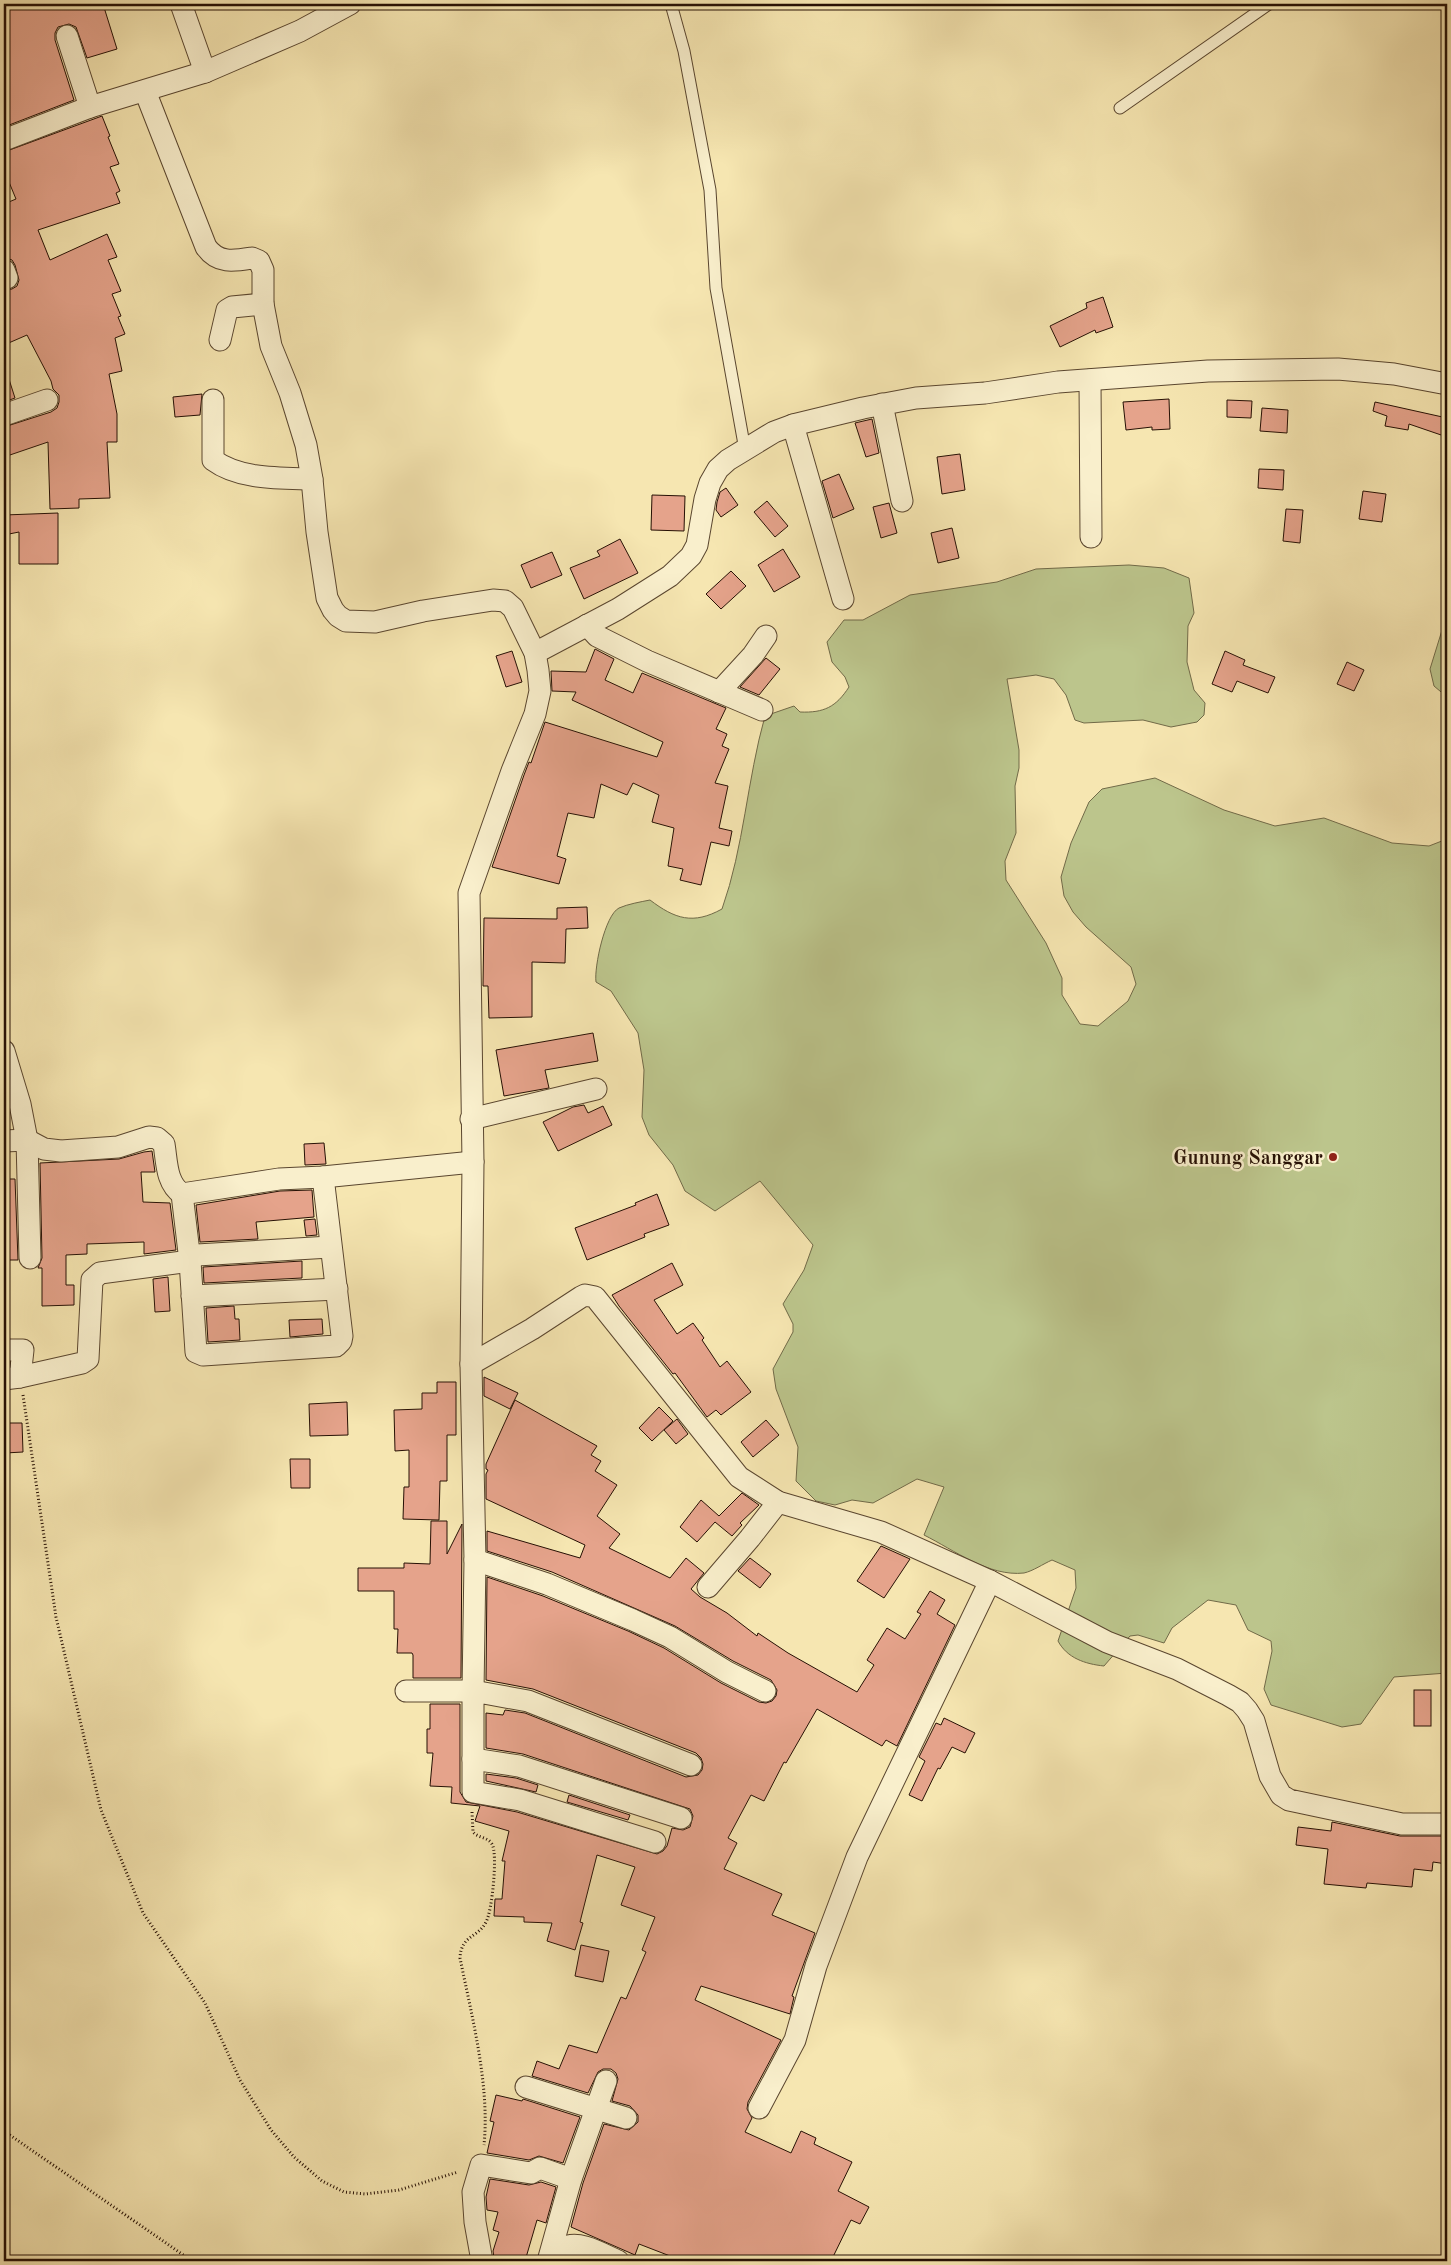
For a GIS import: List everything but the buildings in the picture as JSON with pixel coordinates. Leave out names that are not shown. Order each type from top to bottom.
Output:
[{"type":"street","points":[[181,4],[205,72]]},
{"type":"street","points":[[4,140],[90,107],[205,72],[300,31],[350,4]]},
{"type":"street","points":[[67,36],[90,107]]},
{"type":"street","points":[[145,91],[206,247],[216,257],[229,261],[252,258],[259,261],[263,270],[263,304],[271,346],[290,393],[306,445],[327,598],[338,616],[359,623],[375,622],[423,611],[499,600],[505,601],[513,608],[535,653],[540,690],[535,714],[512,771],[469,892],[473,1162],[471,1364],[475,1560],[473,1792],[520,1800],[655,1842]]},
{"type":"street","points":[[220,340],[227,310],[232,307],[263,304]]},
{"type":"street","points":[[535,653],[587,626],[670,576],[691,556],[700,534],[705,498],[710,483],[718,469],[774,432],[793,425],[916,398],[985,393],[1058,382],[1208,371],[1338,369],[1394,374],[1447,384]]},
{"type":"street","points":[[1090,380],[1091,537]]},
{"type":"street","points":[[4,415],[47,400]]},
{"type":"street","points":[[214,400],[214,460],[221,465],[252,475],[312,479]]},
{"type":"street","points":[[882,404],[902,501]]},
{"type":"street","points":[[793,425],[843,598]]},
{"type":"street","points":[[587,626],[597,636],[647,661],[762,710]]},
{"type":"street","points":[[719,692],[753,655],[766,636]]},
{"type":"street","points":[[4,1051],[20,1104],[27,1140],[30,1258]]},
{"type":"street","points":[[471,1119],[596,1089]]},
{"type":"street","points":[[4,1141],[27,1140],[44,1149],[70,1151],[118,1147],[149,1138],[157,1138],[164,1144],[170,1180],[173,1187],[182,1194],[190,1261],[195,1350],[203,1355],[339,1344],[342,1336],[323,1177]]},
{"type":"street","points":[[182,1194],[278,1178],[323,1177],[473,1162]]},
{"type":"street","points":[[12,1378],[82,1363],[88,1359],[92,1280],[97,1275],[190,1261],[198,1256],[330,1247]]},
{"type":"street","points":[[192,1296],[336,1290]]},
{"type":"street","points":[[471,1364],[532,1329],[581,1297],[586,1295],[595,1297],[739,1477],[778,1502],[882,1532],[990,1581],[1107,1642],[1177,1669],[1240,1702],[1254,1721],[1273,1783],[1281,1795],[1289,1800],[1402,1824],[1447,1824]]},
{"type":"street","points":[[4,1350],[22,1350],[12,1378]]},
{"type":"street","points":[[708,1587],[778,1502]]},
{"type":"street","points":[[475,1560],[547,1584],[608,1608],[670,1637],[727,1672],[765,1691]]},
{"type":"street","points":[[759,2108],[795,2040],[816,1966],[857,1857],[990,1581]]},
{"type":"street","points":[[406,1691],[473,1690],[528,1702],[691,1765]]},
{"type":"street","points":[[473,1759],[520,1766],[681,1818]]},
{"type":"street","points":[[548,2261],[571,2180],[606,2081]]},
{"type":"street","points":[[526,2087],[626,2118]]},
{"type":"street","points":[[482,2261],[475,2222],[473,2192],[481,2165],[531,2173],[536,2172],[540,2168],[571,2180]]},
{"type":"street","points":[[557,2261],[564,2248],[573,2245],[590,2249],[618,2261]]},
{"type":"lane","points":[[671,4],[684,51],[710,190],[716,288],[745,450]]},
{"type":"lane","points":[[1120,108],[1269,4]]},
{"type":"path","points":[[12,1378],[56,1617],[101,1810],[143,1913],[206,2004],[240,2080],[271,2130],[294,2157],[322,2181],[344,2192],[365,2194],[399,2190],[481,2165],[486,2121],[484,2089],[460,1958],[463,1944],[487,1920],[494,1850],[491,1842],[476,1835],[472,1829],[473,1792]]},
{"type":"path","points":[[4,2131],[192,2261]]},
{"type":"green space","points":[[1129,565],[1164,568],[1189,578],[1194,613],[1188,626],[1187,662],[1194,690],[1205,703],[1204,715],[1197,722],[1171,727],[1143,720],[1084,723],[1075,720],[1066,695],[1054,679],[1036,675],[1007,679],[1019,750],[1019,768],[1015,786],[1016,833],[1005,861],[1006,880],[1046,943],[1062,978],[1062,995],[1080,1024],[1098,1026],[1128,1001],[1136,984],[1131,967],[1086,927],[1073,912],[1064,896],[1061,877],[1071,843],[1089,802],[1102,789],[1155,778],[1224,810],[1275,826],[1324,818],[1392,843],[1429,846],[1447,839],[1447,1673],[1394,1677],[1361,1724],[1342,1727],[1271,1705],[1264,1689],[1272,1651],[1271,1641],[1248,1630],[1236,1605],[1208,1600],[1172,1628],[1164,1643],[1138,1635],[1130,1636],[1104,1666],[1090,1664],[1066,1652],[1058,1641],[1076,1588],[1075,1570],[1052,1560],[1024,1573],[998,1571],[972,1561],[924,1535],[944,1487],[917,1479],[873,1503],[852,1500],[835,1505],[816,1501],[796,1481],[798,1447],[776,1389],[773,1369],[793,1332],[793,1324],[783,1304],[804,1270],[813,1245],[760,1181],[715,1211],[685,1191],[673,1165],[649,1135],[642,1117],[644,1070],[638,1033],[611,991],[596,982],[601,942],[609,920],[619,908],[650,900],[668,912],[684,918],[702,917],[722,909],[741,838],[754,764],[765,716],[794,706],[800,712],[823,710],[834,704],[844,694],[849,687],[845,677],[832,662],[827,642],[844,620],[863,620],[910,595],[997,582],[1036,569]]},
{"type":"green space","points":[[1447,624],[1447,697],[1434,686],[1430,669],[1443,627]]},
{"type":"place","name":"Gunung Sanggar","points":[[1333,1157]]}]
